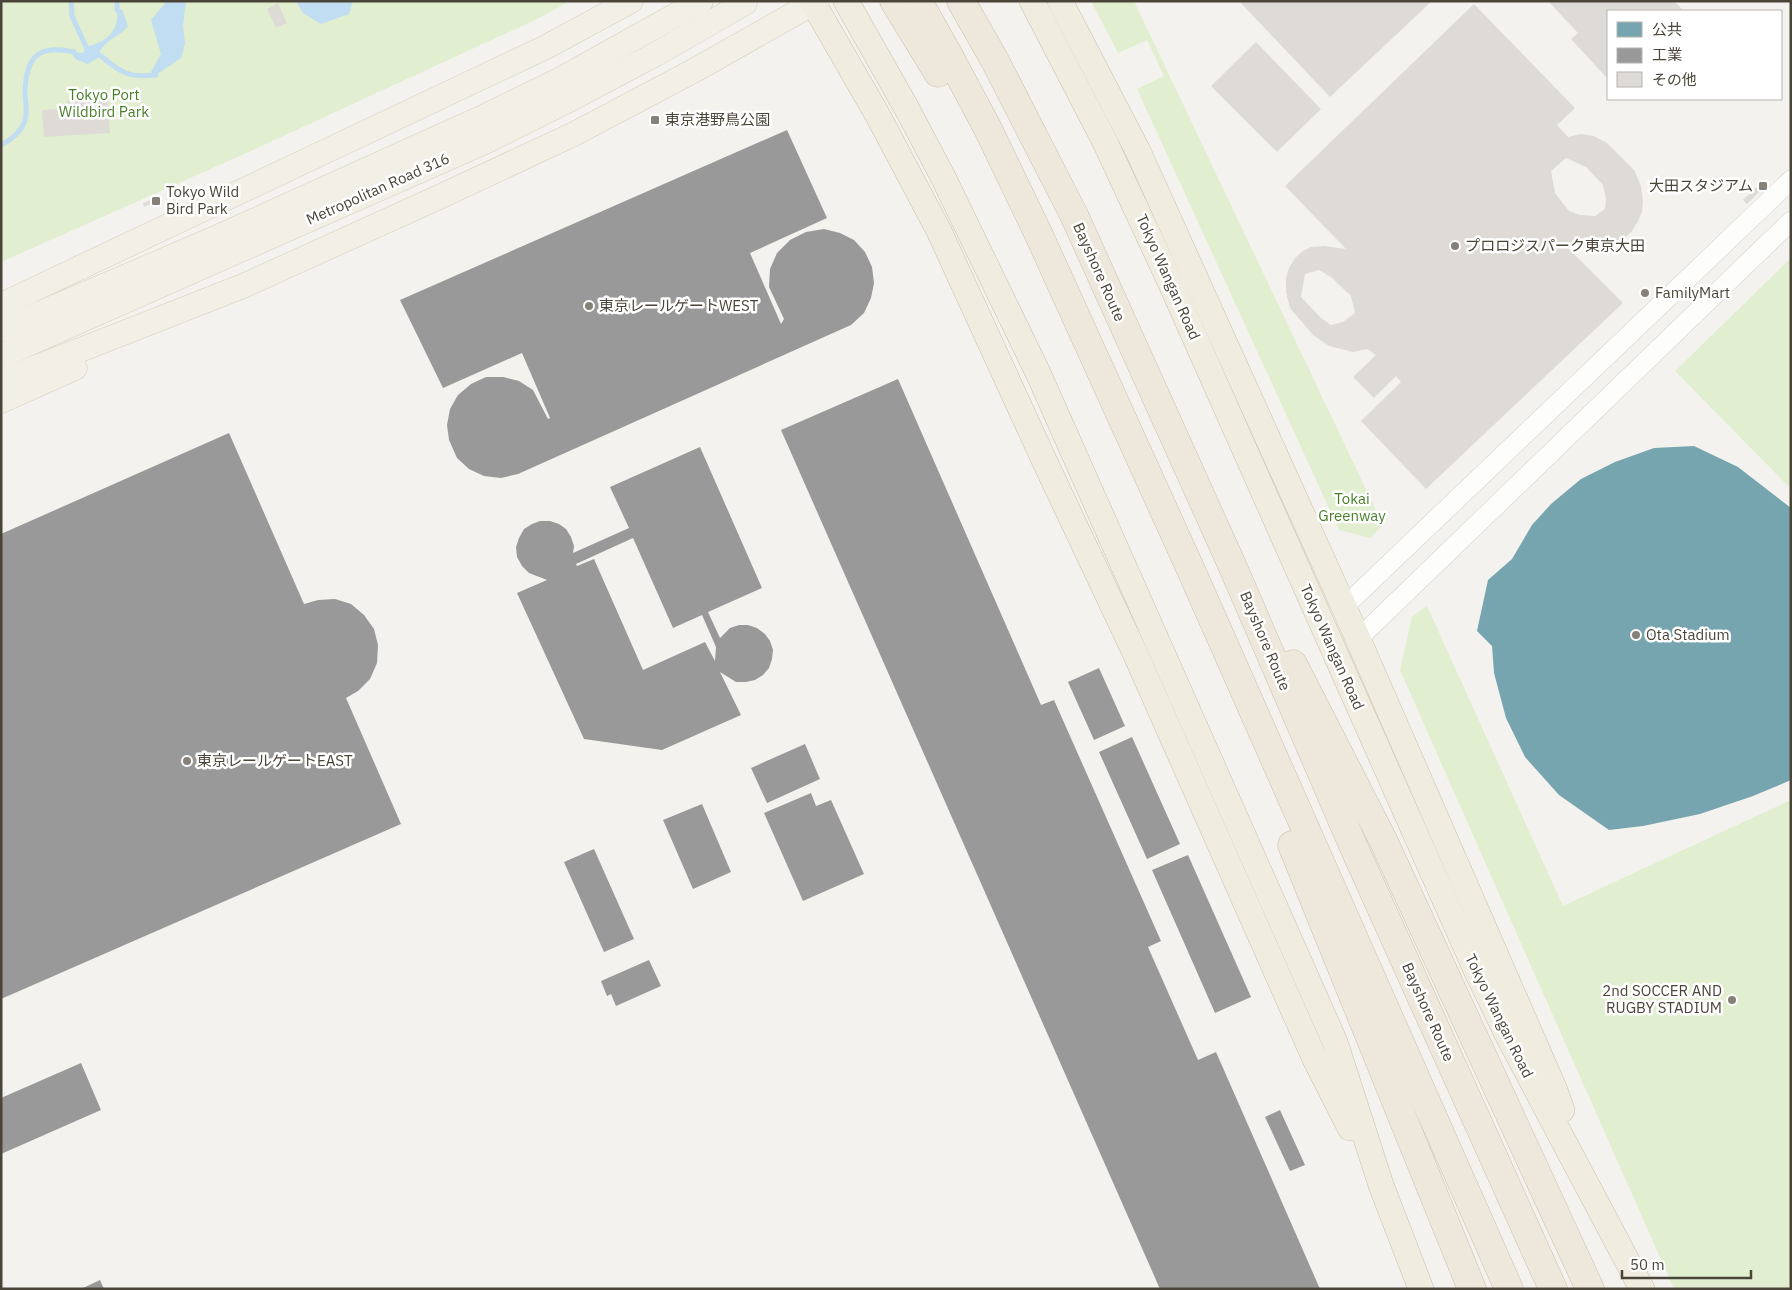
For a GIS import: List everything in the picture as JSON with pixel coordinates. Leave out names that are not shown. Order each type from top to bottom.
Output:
[{"type":"highway","points":[[846,1],[906,106],[943,177],[1039,375],[1335,1042],[1381,1185],[1422,1289]]},
{"type":"highway","points":[[894,1],[1038,233]]},
{"type":"highway","points":[[918,1],[988,129],[1038,233],[1191,570],[1312,869],[1472,1289]]},
{"type":"highway","name":"Bayshore Route","points":[[961,1],[994,59],[1074,216],[1232,565],[1355,850],[1553,1289]]},
{"type":"highway","points":[[980,1],[1002,46],[1074,216]]},
{"type":"highway","name":"Tokyo Wangan Road","points":[[1032,1],[1105,142],[1171,284],[1476,970],[1508,1036],[1642,1289]]},
{"type":"highway","points":[[1060,1],[1138,151],[1344,607],[1554,1088],[1582,1174]]},
{"type":"highway","points":[[814,2],[877,114],[939,231],[1139,662],[1314,1057],[1381,1185]]},
{"type":"highway","points":[[1232,565],[1261,602],[1384,842],[1590,1289]]},
{"type":"highway","points":[[1312,869],[1509,1289]]},
{"type":"main road","points":[[1,305],[546,47],[631,1]]},
{"type":"main road","name":"Metropolitan Road 316","points":[[1,330],[213,239],[479,119],[561,79],[701,1]]},
{"type":"main road","points":[[1,401],[125,346],[243,286],[574,134],[697,69],[814,2]]},
{"type":"main road","name":"Metropolitan Road 316","points":[[1,356],[487,141],[648,58],[745,3]]},
{"type":"main road","points":[[1,290],[92,250],[195,213]]},
{"type":"main road","points":[[1,381],[243,286]]},
{"type":"street","points":[[1344,607],[1791,180]]},
{"type":"street","points":[[1358,639],[1791,221]]},
{"type":"green space","name":"Tokyo Port Wildbird Park","points":[[1,1],[570,1],[537,19],[251,151],[1,262]]},
{"type":"green space","name":"Tokai Greenway","points":[[1091,1],[1134,1],[1383,525],[1370,538],[1339,530],[1137,89],[1164,76],[1147,40],[1118,53]]},
{"type":"green space","points":[[1791,258],[1791,489],[1675,371]]},
{"type":"green space","points":[[1427,606],[1563,906],[1791,800],[1791,1289],[1674,1289],[1400,670],[1412,617]]},
{"type":"water","points":[[167,1],[186,1],[183,26],[185,43],[181,58],[156,75],[151,72],[161,54],[151,20]]},
{"type":"water","points":[[296,1],[353,1],[349,14],[321,24],[303,13]]},
{"type":"water","points":[[122,9],[128,26],[103,47],[100,51],[101,56],[88,64],[77,60],[73,56],[74,52],[83,53],[86,47],[100,42],[110,35],[116,24],[117,10]]},
{"type":"building: 公共","name":"Ota Stadium","points":[[1694,446],[1738,467],[1791,508],[1791,780],[1753,796],[1700,814],[1643,826],[1609,830],[1559,795],[1525,757],[1506,718],[1494,673],[1492,646],[1477,631],[1488,580],[1512,559],[1532,525],[1551,504],[1581,479],[1615,462],[1654,448]]},
{"type":"building: 工業","name":"東京レールゲートWEST","points":[[787,130],[827,218],[750,253],[781,324],[784,319],[769,287],[770,269],[777,253],[790,240],[806,232],[824,229],[840,233],[854,240],[865,252],[872,267],[874,283],[871,298],[864,313],[851,325],[518,474],[501,478],[484,476],[469,469],[457,458],[449,440],[447,425],[450,409],[458,395],[471,384],[486,377],[503,377],[519,381],[533,390],[548,419],[550,418],[522,353],[443,388],[400,300]]},
{"type":"building: 工業","points":[[898,379],[1041,705],[1054,700],[1161,941],[1148,947],[1198,1060],[1216,1052],[1320,1289],[1160,1289],[781,430]]},
{"type":"building: 工業","name":"東京レールゲートEAST","points":[[229,433],[304,604],[318,600],[335,599],[351,604],[364,615],[374,629],[378,645],[377,663],[370,679],[358,691],[346,698],[401,824],[1,999],[1,534]]},
{"type":"building: 工業","points":[[700,447],[762,588],[708,612],[720,638],[730,628],[748,625],[757,628],[765,634],[773,650],[769,668],[755,680],[736,682],[720,672],[741,715],[662,750],[584,739],[517,593],[547,580],[529,573],[517,557],[516,547],[519,538],[524,529],[532,524],[540,521],[550,521],[559,524],[566,529],[571,537],[574,546],[573,553],[629,528],[610,487]],"holes":[[[633,538],[673,628],[702,615],[716,647],[715,661],[705,642],[643,670],[594,559],[577,566],[576,564]]]},
{"type":"building: 工業","points":[[1099,668],[1125,726],[1094,740],[1068,682]]},
{"type":"building: 工業","points":[[1132,737],[1180,844],[1147,859],[1099,752]]},
{"type":"building: 工業","points":[[805,744],[820,779],[767,803],[751,768]]},
{"type":"building: 工業","points":[[811,793],[816,806],[831,800],[864,874],[803,901],[764,813]]},
{"type":"building: 工業","points":[[702,804],[731,872],[693,889],[663,820]]},
{"type":"building: 工業","points":[[594,849],[634,939],[604,952],[564,862]]},
{"type":"building: 工業","points":[[1188,855],[1251,997],[1215,1013],[1152,870]]},
{"type":"building: 工業","points":[[649,960],[661,986],[616,1006],[611,994],[607,996],[601,981]]},
{"type":"building: 工業","points":[[81,1063],[101,1110],[1,1154],[1,1098]]},
{"type":"building: 工業","points":[[1280,1110],[1305,1165],[1290,1171],[1265,1117]]},
{"type":"building: 工業","points":[[100,1280],[104,1289],[81,1289]]},
{"type":"building: その他","points":[[1239,1],[1432,1],[1330,97]]},
{"type":"building: その他","points":[[1548,1],[1674,1],[1683,10],[1607,10],[1607,78],[1571,39],[1578,33]]},
{"type":"building: その他","points":[[278,3],[287,23],[276,28],[267,9]]},
{"type":"building: その他","name":"プロロジスパーク東京大田","points":[[1474,4],[1575,108],[1557,125],[1568,137],[1581,134],[1594,136],[1607,143],[1634,170],[1641,186],[1643,202],[1642,212],[1638,221],[1623,240],[1609,246],[1593,249],[1564,244],[1623,303],[1426,489],[1361,421],[1401,382],[1396,376],[1374,398],[1353,377],[1376,355],[1367,349],[1353,352],[1329,346],[1313,335],[1290,308],[1286,292],[1286,278],[1295,258],[1311,247],[1324,246],[1346,249],[1285,186]],"holes":[[[1566,158],[1586,167],[1603,185],[1606,199],[1605,209],[1595,216],[1580,215],[1569,211],[1555,193],[1551,171]],[[1319,270],[1331,277],[1351,296],[1355,313],[1343,322],[1331,325],[1321,318],[1301,297],[1305,274]]]},
{"type":"building: その他","points":[[1256,42],[1321,109],[1277,152],[1211,86]]},
{"type":"building: その他","points":[[108,98],[110,133],[44,137],[42,110],[68,108],[67,100]]},
{"type":"building: その他","points":[[1763,181],[1766,185],[1747,204],[1743,200]]},
{"type":"building: その他","points":[[156,198],[158,201],[144,207],[143,203]]},
{"type":"waterway","points":[[71,1],[72,16],[86,47]]},
{"type":"waterway","points":[[117,1],[117,10]]},
{"type":"waterway","points":[[1,145],[16,135],[25,120],[26,80],[32,61],[43,52],[52,50],[74,52]]},
{"type":"waterway","points":[[101,56],[114,67],[126,73],[139,76],[156,75]]},
{"type":"place","name":"東京港野鳥公園","points":[[655,120]]},
{"type":"place","name":"大田スタジアム","points":[[1763,186]]},
{"type":"place","name":"Tokyo Wild Bird Park","points":[[156,201]]},
{"type":"place","name":"プロロジスパーク東京大田","points":[[1455,246]]},
{"type":"place","name":"FamilyMart","points":[[1645,293]]},
{"type":"place","name":"東京レールゲートWEST","points":[[589,306]]},
{"type":"place","name":"Ota Stadium","points":[[1636,635]]},
{"type":"place","name":"東京レールゲートEAST","points":[[187,761]]},
{"type":"place","name":"2nd SOCCER AND RUGBY STADIUM","points":[[1732,1000]]}]
